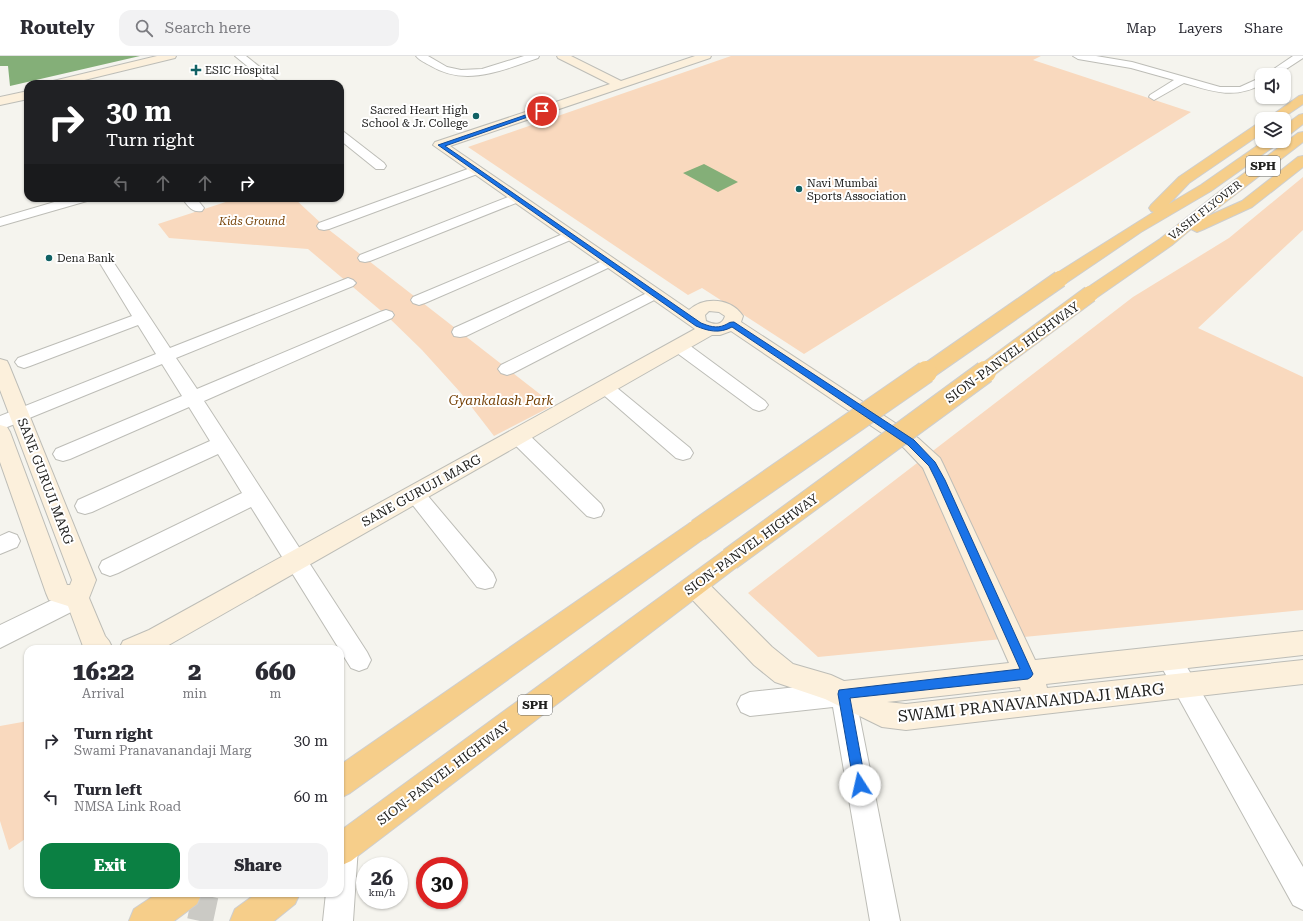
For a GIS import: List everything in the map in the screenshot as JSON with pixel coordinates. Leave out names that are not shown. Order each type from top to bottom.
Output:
[{"type":"highway","points":[[1284,112],[1303,99]]},
{"type":"highway","points":[[1291,127],[1303,118]]},
{"type":"highway","points":[[1136,229],[1184,180],[1255,132]]},
{"type":"highway","name":"VASHI FLYOVER","points":[[1166,242],[1224,195],[1303,136]]},
{"type":"highway","name":"VASHI FLYOVER","points":[[1136,229],[1206,188],[1262,148]]},
{"type":"highway","points":[[1166,242],[1247,204],[1303,160]]},
{"type":"highway","name":"SPH","points":[[344,781],[698,530],[1060,279],[1136,229]]},
{"type":"highway","name":"SION-PANVEL HIGHWAY","points":[[344,848],[730,559],[1090,294],[1166,242]]},
{"type":"highway","points":[[146,921],[180,897]]},
{"type":"highway","points":[[247,921],[279,897]]},
{"type":"street","points":[[240,56],[271,80]]},
{"type":"street","points":[[421,56],[450,72],[460,74],[483,71],[534,56]]},
{"type":"street","points":[[507,369],[655,294],[685,302],[723,307],[732,313],[734,320],[732,324],[722,329],[704,327],[655,294],[440,145],[706,56]]},
{"type":"street","points":[[1078,56],[1132,65],[1205,87],[1233,91],[1245,90],[1255,84]]},
{"type":"street","points":[[1281,68],[1300,56]]},
{"type":"street","points":[[71,80],[177,57]]},
{"type":"street","points":[[88,80],[177,57]]},
{"type":"street","points":[[567,57],[620,85]]},
{"type":"street","points":[[1132,65],[1143,59]]},
{"type":"street","points":[[1154,97],[1182,80]]},
{"type":"street","points":[[0,97],[24,91]]},
{"type":"street","points":[[0,101],[24,96]]},
{"type":"street","points":[[344,137],[380,166]]},
{"type":"street","points":[[324,226],[476,170]]},
{"type":"street","points":[[365,258],[516,198]]},
{"type":"street","points":[[0,222],[68,202]]},
{"type":"street","points":[[419,300],[570,235]]},
{"type":"street","points":[[105,260],[359,660]]},
{"type":"street","points":[[460,332],[609,262]]},
{"type":"street","points":[[0,423],[348,283]]},
{"type":"street","points":[[704,327],[696,321],[696,313],[704,307],[716,306]]},
{"type":"street","points":[[63,454],[386,315]]},
{"type":"street","points":[[24,362],[142,318]]},
{"type":"street","points":[[732,324],[911,443],[922,452],[932,464],[1040,702]]},
{"type":"street","name":"SANE GURUJI MARG","points":[[161,643],[296,561],[679,346],[704,327]]},
{"type":"street","points":[[679,346],[759,405]]},
{"type":"street","name":"SANE GURUJI MARG","points":[[0,365],[84,580],[76,598],[58,593],[0,432]]},
{"type":"street","points":[[605,387],[683,453]]},
{"type":"street","points":[[518,436],[594,510]]},
{"type":"street","points":[[85,506],[222,444]]},
{"type":"street","points":[[415,494],[485,580]]},
{"type":"street","points":[[110,567],[254,496]]},
{"type":"street","points":[[695,586],[776,667],[794,677],[819,684],[843,694]]},
{"type":"street","points":[[0,637],[76,598],[96,645]]},
{"type":"street","name":"SWAMI PRANAVANANDAJI MARG","points":[[843,694],[1303,643]]},
{"type":"street","points":[[1168,658],[1303,895]]},
{"type":"street","name":"SWAMI PRANAVANANDAJI MARG","points":[[843,694],[876,711],[898,717],[1303,672]]},
{"type":"street","points":[[750,704],[843,694]]},
{"type":"street","points":[[843,694],[885,921]]},
{"type":"street","points":[[338,921],[339,897]]},
{"type":"green space","name":"Navi Mumbai Sports Association","points":[[731,56],[1041,56],[1033,60],[1191,112],[804,354],[702,288],[688,295],[468,147]]},
{"type":"green space","points":[[1303,177],[1303,230],[1198,328],[1303,377],[1303,610],[818,657],[748,593],[1133,297],[1229,238]]},
{"type":"green space","name":"Gyankalash Park","points":[[226,202],[298,202],[324,226],[554,405],[494,436],[460,392],[422,350],[386,315],[308,249],[169,238],[158,224]]},
{"type":"green space","points":[[24,722],[24,840],[9,850],[0,821],[0,726]]},
{"type":"shaded area","points":[[0,56],[140,56],[36,80],[24,80],[24,83],[10,86],[8,66],[0,66]]},
{"type":"shaded area","points":[[704,164],[738,182],[718,192],[683,173]]},
{"type":"tunnel","points":[[200,921],[205,897]]},
{"type":"place","name":"ESIC Hospital","points":[[196,70]]},
{"type":"place","name":"Sacred Heart High School & Jr. College","points":[[476,116]]},
{"type":"place","name":"Navi Mumbai Sports Association","points":[[799,189]]},
{"type":"place","name":"Dena Bank","points":[[49,258]]},
{"type":"route","points":[[542,111],[440,145],[703,327],[716,330],[728,327],[732,324],[911,443],[922,452],[932,464],[940,480],[1028,674],[843,694],[860,785]]},
{"type":"park label","name":"Kids Ground","points":[[252,221]]}]
